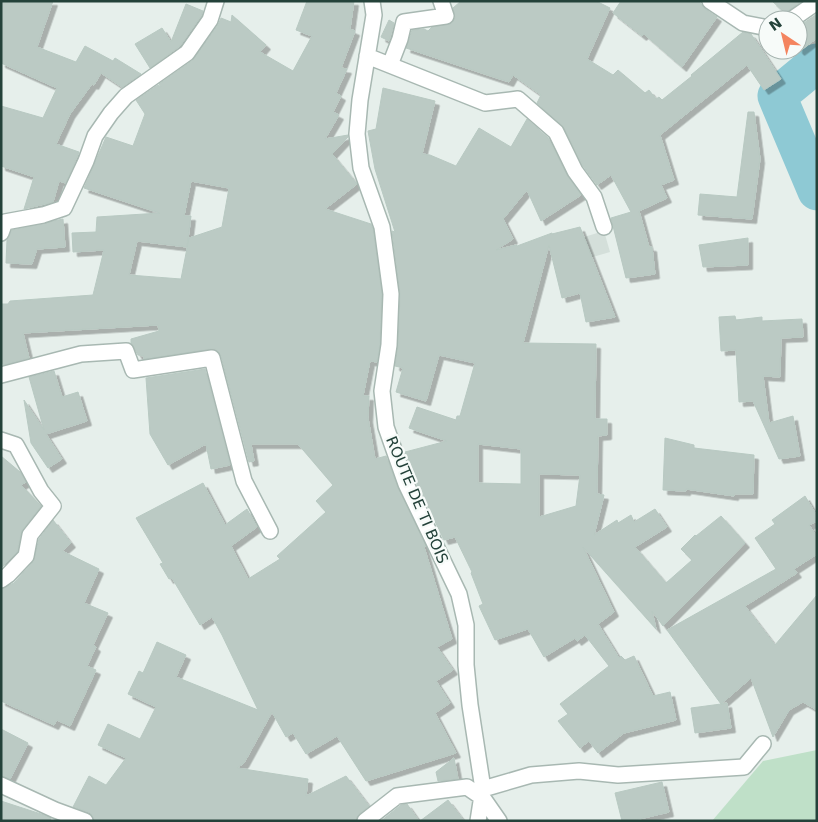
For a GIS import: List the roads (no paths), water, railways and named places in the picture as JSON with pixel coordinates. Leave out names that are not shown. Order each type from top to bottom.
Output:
[{"type":"street","points":[[1,233],[5,222],[43,215],[64,208],[86,160],[94,136],[126,96],[187,53],[210,20],[216,1]]},
{"type":"street","name":"ROUTE DE TI BOIS","points":[[372,1],[374,15],[357,134],[361,168],[382,227],[391,294],[389,345],[382,391],[386,426],[406,484],[458,594],[466,625],[466,665],[470,705],[483,793],[478,821]]},
{"type":"street","points":[[390,65],[404,22],[446,16],[441,1]]},
{"type":"street","points":[[710,1],[742,23],[758,26]]},
{"type":"street","points":[[806,10],[817,2]]},
{"type":"street","points":[[367,56],[485,103],[518,99],[556,132],[576,171],[594,197],[604,227]]},
{"type":"street","points":[[1,376],[45,363],[90,353],[126,351],[133,370],[212,358],[244,481],[270,531]]},
{"type":"street","points":[[1,440],[16,445],[41,491],[53,506],[30,535],[26,556],[1,580]]},
{"type":"street","points":[[483,793],[531,775],[579,771],[618,775],[744,767],[763,744]]},
{"type":"street","points":[[1,785],[55,810],[85,821]]},
{"type":"street","points":[[365,821],[397,796],[467,787],[483,793],[499,821]]},
{"type":"waterway","points":[[817,63],[777,96],[817,191]]}]
